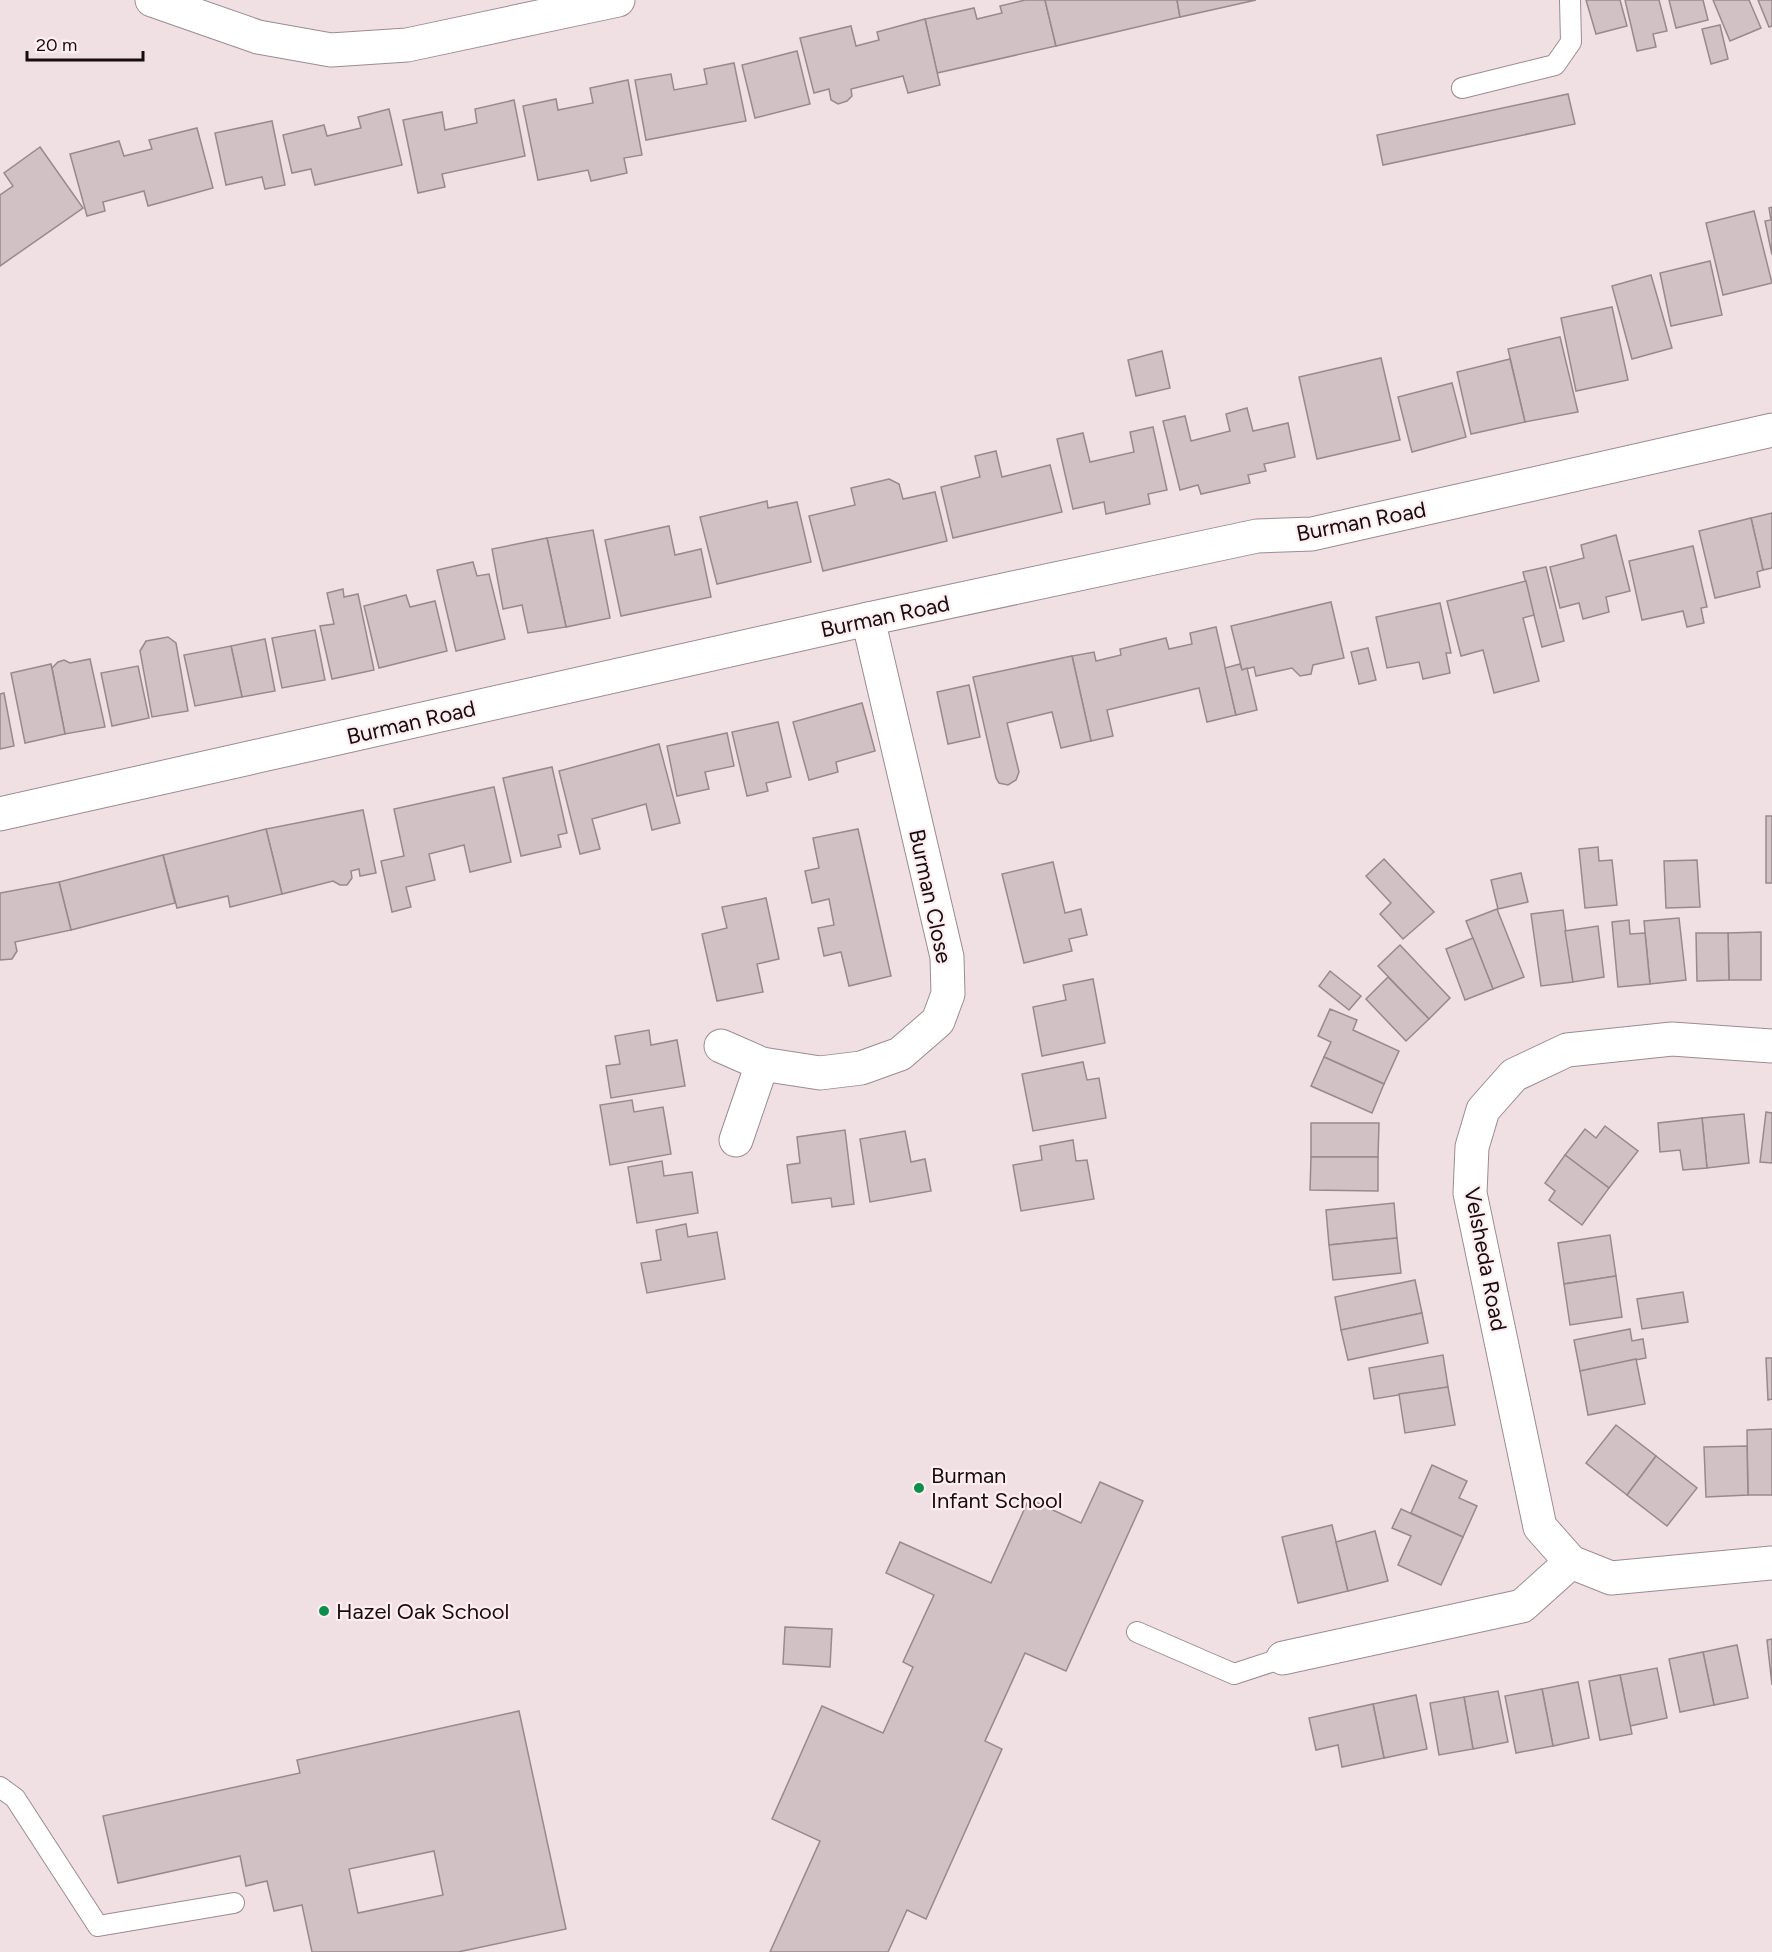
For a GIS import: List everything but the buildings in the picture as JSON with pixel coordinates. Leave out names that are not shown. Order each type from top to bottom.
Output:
[{"type":"street","points":[[152,0],[258,37],[331,50],[407,45],[618,0]]},
{"type":"street","name":"Burman Road","points":[[0,814],[868,619],[1257,536],[1312,534],[1772,430]]},
{"type":"street","name":"Burman Close","points":[[721,1046],[762,1065],[820,1073],[861,1068],[900,1053],[938,1021],[948,994],[947,957],[868,619]]},
{"type":"street","name":"Velsheda Road","points":[[1772,1046],[1672,1039],[1567,1050],[1514,1075],[1483,1110],[1472,1147],[1470,1193],[1540,1527],[1571,1562],[1611,1578],[1772,1563]]},
{"type":"street","points":[[735,1140],[762,1065]]},
{"type":"street","points":[[1283,1658],[1522,1606],[1571,1562]]},
{"type":"lane","points":[[1462,88],[1555,65],[1571,42],[1570,0]]},
{"type":"lane","points":[[1137,1632],[1234,1674],[1283,1658]]},
{"type":"lane","points":[[0,1787],[15,1798],[98,1926],[234,1903]]},
{"type":"place","name":"Burman Infant School","points":[[919,1488]]},
{"type":"place","name":"Hazel Oak School","points":[[324,1611]]}]
